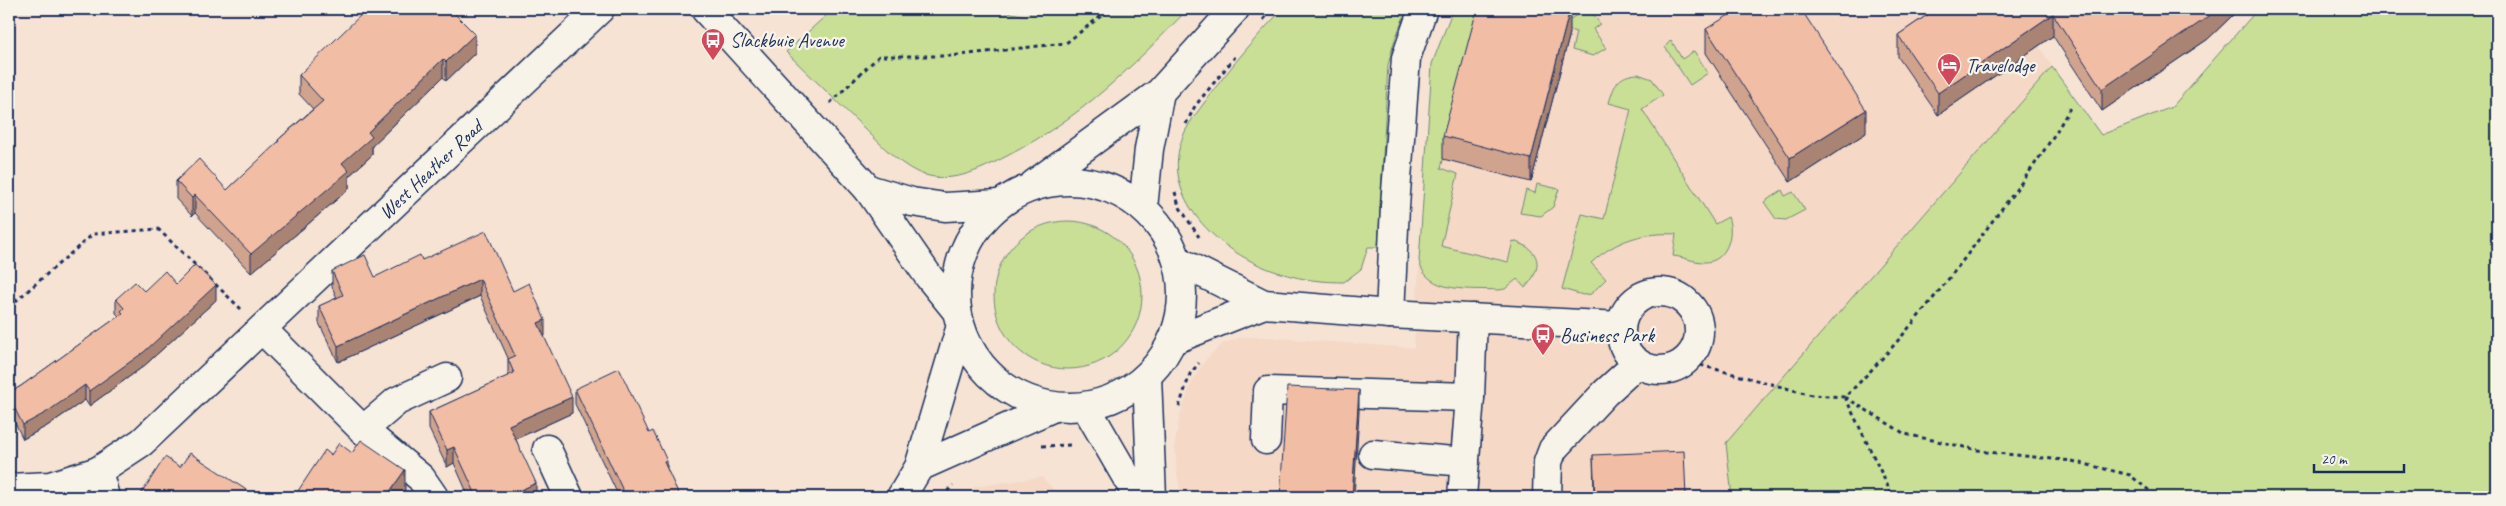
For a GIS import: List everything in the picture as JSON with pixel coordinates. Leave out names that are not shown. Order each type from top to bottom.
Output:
[{"type":"street","name":"West Heather Road","points":[[9,488],[50,486],[98,471],[142,442],[600,9]]},
{"type":"street","points":[[901,497],[919,467],[958,319],[957,270],[972,233],[999,204],[1028,187],[1160,92],[1235,9]]},
{"type":"street","points":[[1390,314],[1396,187],[1406,58],[1422,9]]},
{"type":"street","points":[[719,14],[808,124],[868,189],[958,319],[974,358],[995,382],[1023,399],[1054,407],[1086,407],[1118,397],[1147,377],[1173,340],[1181,314],[1182,288],[1178,261],[1164,232],[1144,208],[1118,192],[1089,182],[1058,180],[1028,187]]},
{"type":"street","points":[[1144,208],[1149,149],[1160,92]]},
{"type":"street","points":[[868,189],[912,202],[945,207],[999,204]]},
{"type":"street","points":[[1178,261],[1264,304],[1390,314],[1621,326]]},
{"type":"street","points":[[1654,292],[1667,292],[1689,304],[1696,315],[1699,327],[1698,340],[1694,352],[1685,361],[1674,367],[1662,370],[1649,368],[1638,363],[1624,347],[1621,326],[1625,314],[1632,303],[1642,296],[1654,292]]},
{"type":"street","points":[[1173,340],[1264,304]]},
{"type":"street","points":[[1462,497],[1470,397],[1473,318]]},
{"type":"street","points":[[262,329],[363,430],[421,478],[434,497]]},
{"type":"street","points":[[1547,497],[1548,462],[1553,449],[1605,393],[1638,363]]},
{"type":"street","points":[[1147,377],[1152,497]]},
{"type":"street","points":[[363,430],[397,401],[447,378]]},
{"type":"street","points":[[1266,440],[1268,391],[1470,397]]},
{"type":"street","points":[[919,467],[1054,407]]},
{"type":"street","points":[[1086,407],[1138,497]]},
{"type":"street","points":[[547,449],[569,497]]},
{"type":"street","points":[[1373,454],[1465,462]]},
{"type":"street","points":[[98,471],[106,497]]},
{"type":"path","points":[[808,124],[879,56],[951,56],[1066,43],[1110,9]]},
{"type":"path","points":[[1261,24],[1273,9]]},
{"type":"path","points":[[1182,132],[1195,106],[1237,54]]},
{"type":"path","points":[[1845,397],[1866,376],[1956,270],[2053,140],[2071,106]]},
{"type":"path","points":[[1174,186],[1178,206],[1202,243]]},
{"type":"path","points":[[9,307],[93,234],[158,229],[262,329]]},
{"type":"path","points":[[1177,415],[1190,374],[1204,356]]},
{"type":"path","points":[[1685,361],[1812,395],[1845,397],[1905,434],[1987,452],[2072,461],[2130,475],[2157,497]]},
{"type":"path","points":[[1845,397],[1893,497]]},
{"type":"path","points":[[1036,448],[1062,444],[1079,445]]},
{"type":"path","points":[[942,497],[958,481]]},
{"type":"shaded area","points":[[1453,9],[2017,9],[2052,67],[1727,442],[1732,497],[1182,497],[1177,474],[1175,443],[1180,415],[1193,379],[1207,358],[1224,343],[1243,337],[1263,337],[1414,348],[1432,64]]},
{"type":"shaded area","points":[[1042,477],[1060,497],[970,497],[974,487]]},
{"type":"green space","points":[[833,9],[990,9],[1027,16],[1033,9],[1188,9],[1125,72],[1059,125],[1034,141],[985,167],[963,175],[940,178],[917,172],[895,157],[786,52]]},
{"type":"green space","points":[[1283,9],[1407,9],[1394,42],[1388,65],[1378,247],[1368,247],[1361,269],[1344,282],[1329,282],[1291,276],[1262,266],[1240,255],[1220,241],[1202,223],[1188,203],[1179,182],[1178,158],[1184,134],[1189,124],[1235,62]]},
{"type":"green space","points":[[1453,9],[1513,9],[1483,10],[1441,168],[1458,174],[1441,246],[1508,262],[1513,241],[1522,244],[1534,254],[1537,260],[1535,273],[1525,288],[1517,279],[1505,289],[1499,290],[1463,289],[1440,285],[1431,280],[1424,272],[1419,261],[1432,64]]},
{"type":"green space","points":[[1586,9],[1590,9],[1600,24],[1593,29],[1606,48],[1593,56],[1572,50],[1576,32],[1558,27]]},
{"type":"green space","points":[[2258,9],[2497,9],[2497,497],[1732,497],[1726,443],[2052,67],[2101,135],[2172,107]]},
{"type":"green space","points":[[1671,40],[1682,59],[1694,51],[1708,73],[1690,85],[1665,47]]},
{"type":"green space","points":[[1638,74],[1652,79],[1663,95],[1642,109],[1715,224],[1728,217],[1730,232],[1727,247],[1718,258],[1712,261],[1700,262],[1673,256],[1676,234],[1641,236],[1610,248],[1591,263],[1606,279],[1591,294],[1583,295],[1562,289],[1582,214],[1604,219],[1631,109],[1609,103],[1613,91],[1621,79]]},
{"type":"green space","points":[[1537,184],[1559,189],[1553,207],[1541,216],[1520,213],[1526,190],[1535,193]]},
{"type":"green space","points":[[1782,190],[1785,196],[1793,192],[1805,210],[1786,220],[1776,219],[1764,202]]},
{"type":"green space","points":[[1068,221],[1096,226],[1109,233],[1120,243],[1130,254],[1137,267],[1142,295],[1137,323],[1130,336],[1120,347],[1109,357],[1096,364],[1068,369],[1040,364],[1027,357],[1016,347],[1006,336],[999,323],[994,295],[999,267],[1006,254],[1016,243],[1027,233],[1040,226]]},
{"type":"building","points":[[367,9],[450,9],[475,34],[446,62],[443,59],[368,132],[372,137],[342,163],[349,171],[251,254],[195,195],[192,198],[176,181],[199,159],[227,190],[278,140],[323,101],[299,75]]},
{"type":"building","points":[[1477,9],[1570,9],[1531,159],[1443,136]]},
{"type":"building","points":[[1739,9],[1801,9],[1866,110],[1790,158],[1706,29]]},
{"type":"building","points":[[1936,9],[2217,9],[2102,89],[2053,14],[1938,93],[1898,35]]},
{"type":"building","points":[[486,231],[513,291],[529,283],[545,320],[538,323],[572,397],[509,425],[536,483],[506,497],[477,497],[454,447],[447,450],[429,412],[514,373],[508,359],[515,356],[480,279],[338,346],[319,306],[343,295],[332,271],[365,255],[375,277],[420,255],[422,260]]},
{"type":"building","points":[[195,265],[216,285],[144,352],[89,391],[85,385],[47,412],[23,425],[9,397],[9,393],[123,313],[121,311],[124,308],[116,299],[135,282],[144,291],[165,271],[176,284]]},
{"type":"building","points":[[619,368],[649,433],[653,431],[667,461],[664,462],[680,497],[626,497],[575,389]]},
{"type":"building","points":[[1287,387],[1359,390],[1352,497],[1280,497]]},
{"type":"building","points":[[361,440],[405,470],[386,497],[294,497],[325,450],[331,455],[339,443],[352,453]]},
{"type":"building","points":[[1684,451],[1686,497],[1595,497],[1593,455]]},
{"type":"building","points":[[190,453],[257,497],[139,497],[165,457],[180,467]]},
{"type":"building","points":[[74,490],[86,497],[70,497]]},
{"type":"building","points":[[731,491],[733,497],[716,497]]},
{"type":"place","name":"Slackbuie Avenue","points":[[713,61]]},
{"type":"place","name":"Travelodge","points":[[1949,86]]},
{"type":"place","name":"Business Park","points":[[1543,356]]}]
